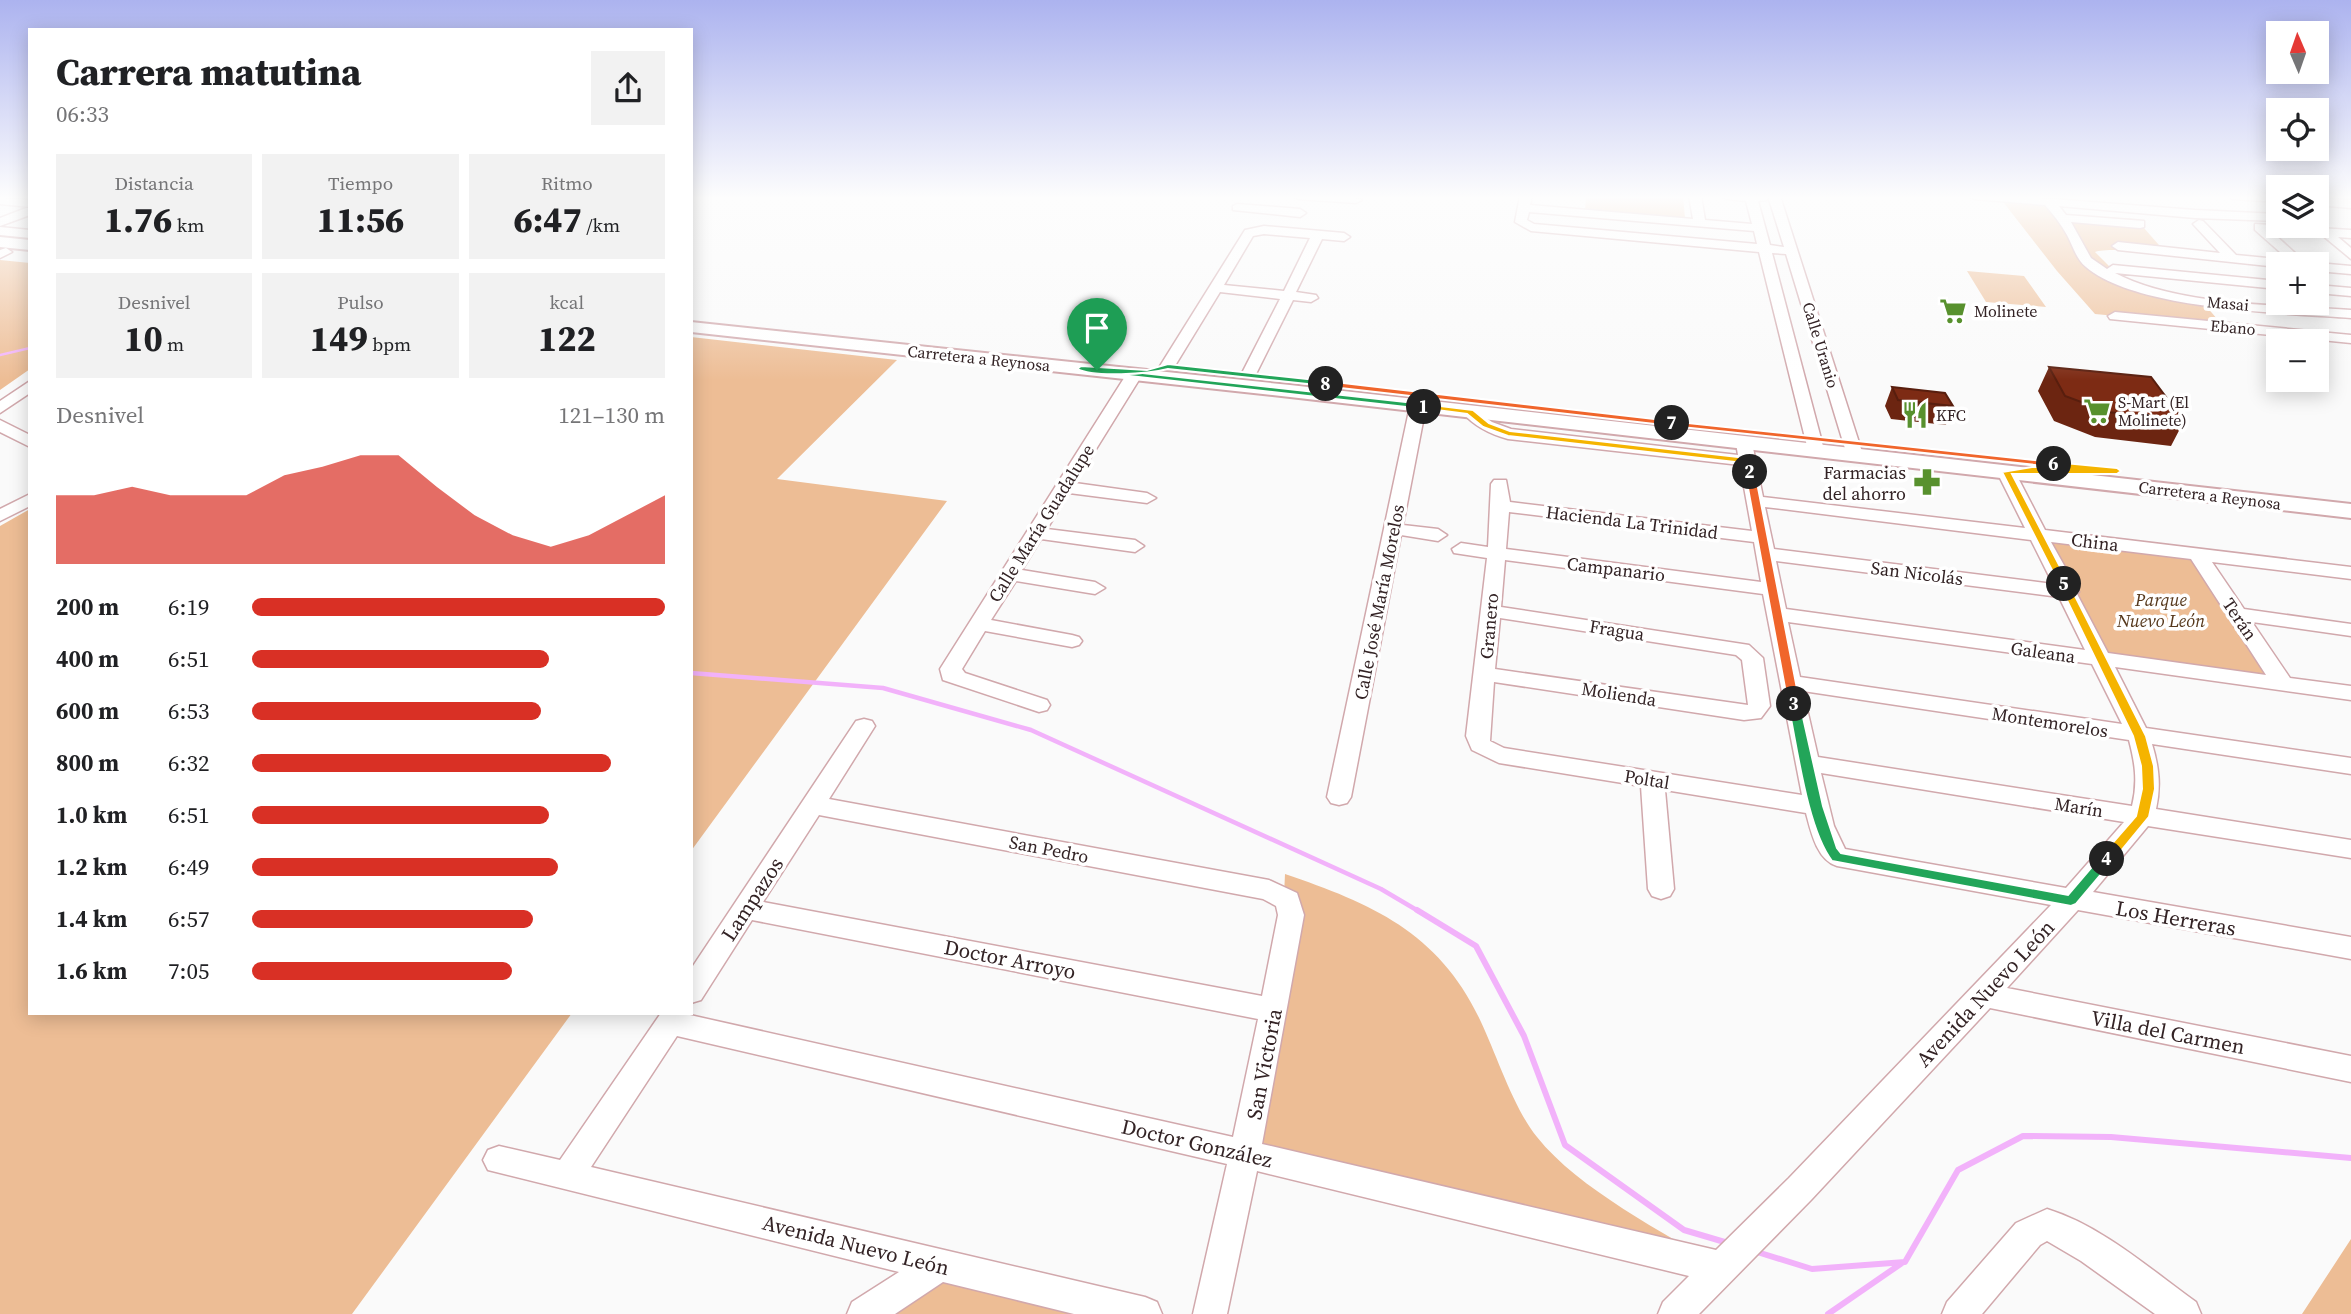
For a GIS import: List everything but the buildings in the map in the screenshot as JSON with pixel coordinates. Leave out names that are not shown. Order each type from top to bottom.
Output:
[{"type":"main road","name":"Carretera a Reynosa","points":[[693,316],[1161,372],[1647,421],[2006,472],[2351,511]]},
{"type":"main road","name":"Carretera a Reynosa","points":[[693,327],[1134,375],[1161,372],[1249,375],[1283,385],[1418,406],[1580,425],[1746,452],[1816,445]]},
{"type":"main road","points":[[1081,369],[1161,372]]},
{"type":"main road","points":[[1580,425],[1627,426],[1647,421]]},
{"type":"main road","name":"Carretera a Reynosa","points":[[1853,449],[1918,450],[2351,498]]},
{"type":"main road","points":[[1918,450],[2006,472],[2117,471]]},
{"type":"street","points":[[1161,372],[1235,257]]},
{"type":"street","points":[[1249,375],[1307,257]]},
{"type":"street","name":"Calle Uranio","points":[[1767,257],[1816,445]]},
{"type":"street","name":"Calle Uranio","points":[[1793,257],[1853,449]]},
{"type":"street","name":"Masai","points":[[2083,257],[2095,268],[2109,271],[2163,295],[2351,314]]},
{"type":"street","name":"Masai","points":[[2099,257],[2109,271]]},
{"type":"street","points":[[2214,257],[2266,262]]},
{"type":"street","points":[[2329,268],[2351,270]]},
{"type":"street","points":[[2109,271],[2266,284]]},
{"type":"street","points":[[1215,288],[1311,298]]},
{"type":"street","points":[[2329,290],[2351,292]]},
{"type":"street","points":[[2201,300],[2223,326]]},
{"type":"street","name":"Ebano","points":[[2115,316],[2351,339]]},
{"type":"street","name":"Calle María Guadalupe","points":[[1040,705],[957,678],[950,672],[1134,375]]},
{"type":"street","points":[[0,408],[28,387]]},
{"type":"street","name":"Calle José María Morelos","points":[[1339,797],[1418,406]]},
{"type":"street","points":[[1470,412],[1486,425],[1508,434],[1746,452],[1816,806]]},
{"type":"street","points":[[0,425],[28,441]]},
{"type":"street","points":[[2006,472],[2139,736],[2148,778],[2142,817]]},
{"type":"street","name":"Granero","points":[[1480,745],[1477,736],[1491,611],[1500,484]]},
{"type":"street","points":[[1064,487],[1147,498]]},
{"type":"street","points":[[0,516],[28,500]]},
{"type":"street","name":"China","points":[[1756,501],[2351,573]]},
{"type":"street","name":"Hacienda La Trinidad","points":[[1500,506],[1765,546]]},
{"type":"street","points":[[1394,529],[1438,535]]},
{"type":"street","points":[[1035,533],[1135,546]]},
{"type":"street","name":"San Nicolás","points":[[1765,546],[2068,592]]},
{"type":"street","name":"Campanario","points":[[1461,550],[1771,589]]},
{"type":"street","name":"Terán","points":[[2198,555],[2283,684]]},
{"type":"street","points":[[1010,575],[1095,587]]},
{"type":"street","name":"Fragua","points":[[1491,611],[1742,650],[1752,658],[1759,706],[1753,713]]},
{"type":"street","name":"Galeana","points":[[1777,614],[2103,661],[2351,693]]},
{"type":"street","points":[[2237,614],[2351,630]]},
{"type":"street","points":[[978,624],[1072,641]]},
{"type":"street","name":"Molienda","points":[[1485,674],[1753,713]]},
{"type":"street","name":"Montemorelos","points":[[1790,682],[2351,766]]},
{"type":"street","name":"Lampazos","points":[[693,989],[864,726]]},
{"type":"street","name":"Poltal","points":[[1480,745],[1499,755],[1816,806]]},
{"type":"street","name":"Marín","points":[[1807,763],[2351,849]]},
{"type":"street","points":[[1652,780],[1661,889]]},
{"type":"street","name":"San Pedro","points":[[813,805],[1255,888],[1284,896]]},
{"type":"street","name":"Los Herreras","points":[[1816,806],[1830,849],[1837,857],[2071,901],[2351,948]]},
{"type":"street","name":"Avenida Nuevo León","points":[[1675,1314],[1800,1189],[1984,995],[2071,901],[2142,817]]},
{"type":"street","name":"San Victoria","points":[[1210,1314],[1246,1154],[1291,915],[1291,905],[1284,896]]},
{"type":"street","name":"Doctor Arroyo","points":[[747,909],[1274,1010]]},
{"type":"street","name":"Villa del Carmen","points":[[1984,995],[2351,1069]]},
{"type":"street","points":[[568,1175],[674,1018]]},
{"type":"street","name":"Doctor González","points":[[674,1018],[1726,1265]]},
{"type":"street","name":"Avenida Nuevo León","points":[[499,1160],[1145,1314]]},
{"type":"street","points":[[1959,1314],[2028,1234],[2039,1226],[2048,1225],[2058,1227],[2078,1240],[2184,1314]]},
{"type":"street","points":[[864,1314],[940,1265]]},
{"type":"green space","points":[[2046,257],[2100,257],[2124,281],[2201,300],[2223,326],[2095,314]]},
{"type":"green space","points":[[0,260],[28,263],[28,370],[0,390]]},
{"type":"green space","points":[[1967,271],[2024,276],[2046,307],[1986,302]]},
{"type":"green space","points":[[693,337],[897,360],[777,479],[947,501],[693,848]]},
{"type":"green space","points":[[28,510],[28,1015],[571,1015],[352,1314],[0,1314],[0,526]]},
{"type":"green space","name":"Parque Nuevo León","points":[[2038,535],[2198,555],[2283,684],[2103,661]]},
{"type":"green space","points":[[1285,874],[1347,897],[1375,911],[1424,944],[1464,991],[1481,1022],[1521,1112],[1537,1137],[1554,1156],[1624,1209],[1722,1268],[1246,1154]]},
{"type":"green space","points":[[2351,1239],[2351,1314],[2302,1314]]},
{"type":"green space","points":[[940,1265],[1145,1314],[862,1314]]},
{"type":"waterway","points":[[0,355],[28,348]]},
{"type":"waterway","points":[[693,673],[883,688],[1031,730],[1381,889],[1420,912]]},
{"type":"waterway","points":[[1417,910],[1476,946],[1524,1036],[1565,1145],[1684,1230],[1728,1243]]},
{"type":"waterway","points":[[1754,1251],[1812,1269],[1905,1262],[1958,1170],[2023,1136],[2111,1137],[2351,1158]]},
{"type":"waterway","points":[[1828,1314],[1902,1263]]},
{"type":"place","name":"Molinete","points":[[1953,311]]},
{"type":"place","name":"S-Mart (El Molinete)","points":[[2097,411]]},
{"type":"place","name":"KFC","points":[[1915,415]]},
{"type":"place","name":"Farmacias del ahorro","points":[[1927,482]]},
{"type":"route","points":[[1168,366],[1815,440],[2117,471],[2006,472],[2139,736],[2147,766],[2148,789],[2142,817],[2071,901],[1853,862],[1833,854],[1816,806],[1797,721],[1747,461],[1508,434],[1486,425],[1470,412],[1097,370],[1081,369],[1147,372],[1168,366]]}]
